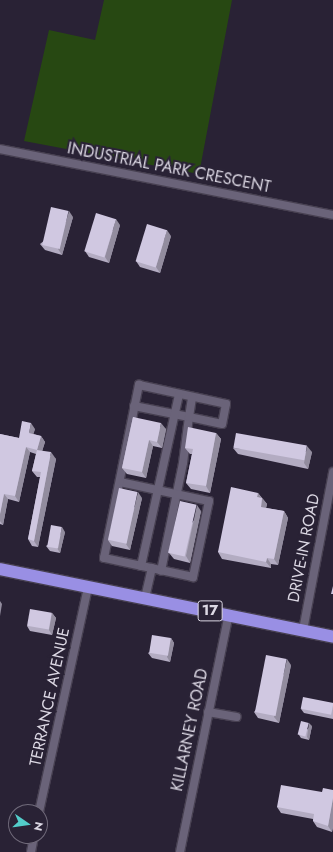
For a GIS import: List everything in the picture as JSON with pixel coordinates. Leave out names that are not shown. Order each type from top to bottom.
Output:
[{"type":"highway","name":"17","points":[[0,569],[229,614],[333,637]]},
{"type":"street","name":"INDUSTRIAL PARK CRESCENT","points":[[0,149],[333,214]]},
{"type":"street","points":[[120,482],[209,501],[193,577],[104,558],[134,406],[139,385],[226,404],[222,424],[134,406]]},
{"type":"street","points":[[141,566],[156,490],[179,394]]},
{"type":"street","points":[[161,570],[177,495],[192,397]]},
{"type":"street","name":"DRIVE-IN ROAD","points":[[303,630],[333,472]]},
{"type":"street","points":[[145,598],[152,568]]},
{"type":"street","name":"TERRANCE AVENUE","points":[[41,804],[88,587]]},
{"type":"street","name":"KILLARNEY ROAD","points":[[180,852],[229,614]]},
{"type":"street","points":[[208,712],[237,717]]},
{"type":"green space","points":[[104,0],[232,0],[199,174],[24,141],[49,30],[95,40]]},
{"type":"building","points":[[51,207],[69,211],[60,249],[42,245]]},
{"type":"building","points":[[96,213],[116,219],[104,257],[84,251]]},
{"type":"building","points":[[147,224],[167,230],[156,267],[136,261]]},
{"type":"building","points":[[133,417],[161,423],[157,442],[149,440],[142,472],[122,468]]},
{"type":"building","points":[[22,421],[31,423],[29,433],[41,436],[37,450],[26,447],[15,496],[4,494],[0,514],[0,434],[19,438]]},
{"type":"building","points":[[188,427],[216,433],[206,486],[186,483],[193,449],[185,448]]},
{"type":"building","points":[[236,433],[307,446],[304,460],[233,448]]},
{"type":"building","points":[[37,450],[51,452],[34,541],[28,539],[41,472],[32,471]]},
{"type":"building","points":[[231,487],[258,493],[257,497],[262,498],[261,507],[284,511],[274,559],[267,558],[266,562],[218,552]]},
{"type":"building","points":[[119,488],[138,492],[127,544],[108,540]]},
{"type":"building","points":[[180,501],[197,505],[185,556],[168,553]]},
{"type":"building","points":[[51,525],[62,527],[58,549],[47,547]]},
{"type":"building","points":[[30,609],[52,613],[49,630],[27,626]]},
{"type":"building","points":[[152,635],[171,638],[168,656],[149,653]]},
{"type":"building","points":[[266,655],[287,659],[276,716],[255,712]]},
{"type":"building","points":[[303,697],[333,703],[331,715],[301,709]]},
{"type":"building","points":[[301,721],[309,723],[305,737],[298,735]]},
{"type":"building","points":[[281,785],[322,792],[323,788],[333,790],[328,826],[313,821],[314,814],[277,807]]}]
